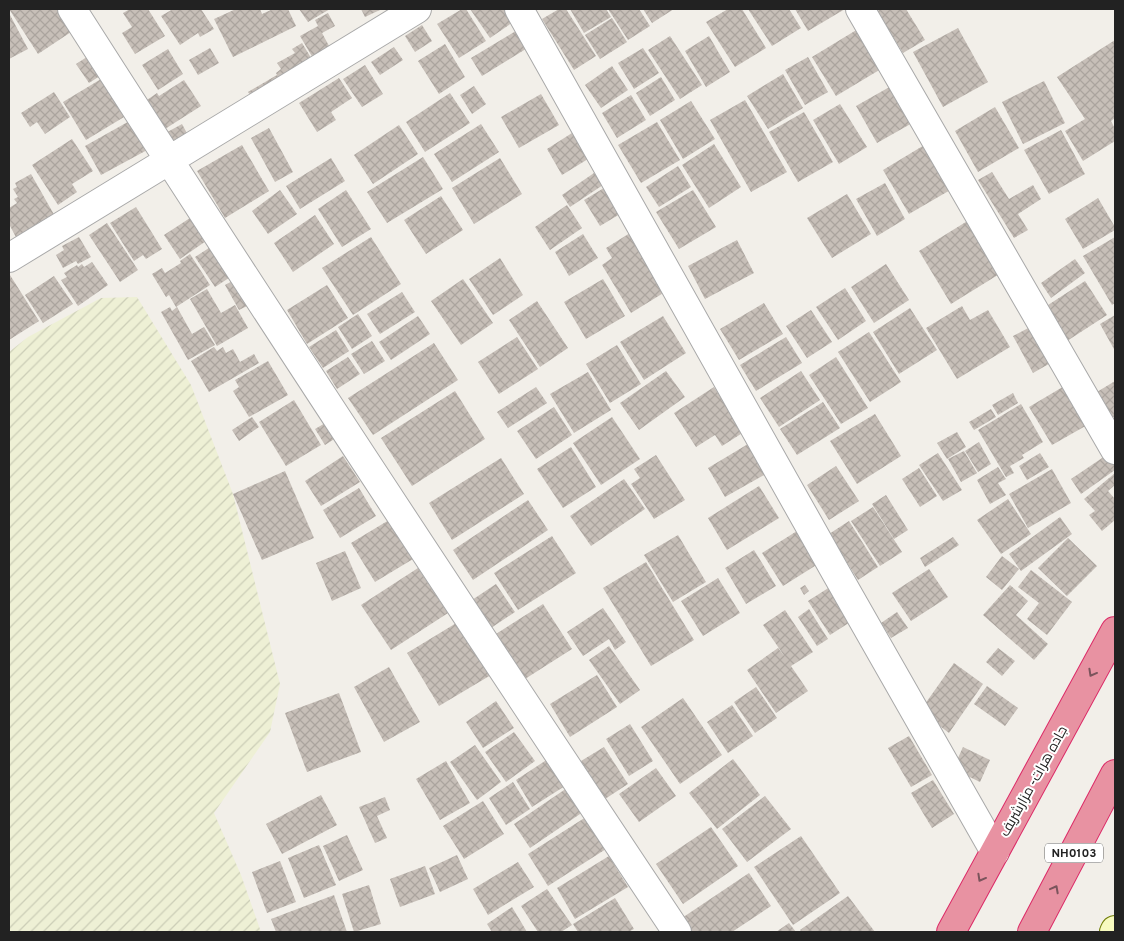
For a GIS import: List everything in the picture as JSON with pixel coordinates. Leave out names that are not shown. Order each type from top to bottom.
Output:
[{"type":"highway","name":"جاده هرات- مزارشریف","points":[[951,932],[1115,630]]},
{"type":"highway","name":"NH0103","points":[[1032,932],[1115,774]]},
{"type":"street","points":[[72,9],[168,160],[538,724],[677,932]]},
{"type":"street","points":[[9,258],[417,9]]},
{"type":"street","points":[[519,9],[995,852]]},
{"type":"street","points":[[860,9],[1115,450]]},
{"type":"green space","points":[[137,297],[191,385],[233,494],[280,684],[270,732],[214,813],[241,875],[261,932],[9,932],[9,352],[28,337],[101,298]]},
{"type":"building","points":[[9,9],[59,9],[74,30],[38,54]]},
{"type":"building","points":[[130,9],[148,9],[165,36],[135,54],[122,33],[132,27],[123,13]]},
{"type":"building","points":[[173,9],[201,9],[214,29],[200,37],[198,33],[180,45],[161,16]]},
{"type":"building","points":[[236,9],[260,9],[262,14],[273,9],[288,9],[296,26],[233,57],[214,19]]},
{"type":"building","points":[[299,9],[330,9],[308,22]]},
{"type":"building","points":[[361,9],[382,9],[365,17]]},
{"type":"building","points":[[462,9],[466,9],[486,41],[459,58],[437,24]]},
{"type":"building","points":[[470,9],[512,9],[519,18],[490,38]]},
{"type":"building","points":[[559,9],[566,9],[596,56],[574,70],[542,19]]},
{"type":"building","points":[[570,9],[606,9],[611,17],[584,33]]},
{"type":"building","points":[[608,9],[639,9],[650,26],[628,40]]},
{"type":"building","points":[[643,9],[674,9],[652,23]]},
{"type":"building","points":[[728,9],[742,9],[766,48],[735,67],[706,22]]},
{"type":"building","points":[[748,9],[789,9],[801,28],[772,46]]},
{"type":"building","points":[[795,9],[845,9],[808,31]]},
{"type":"building","points":[[882,9],[906,9],[925,40],[903,53],[877,11]]},
{"type":"building","points":[[9,13],[28,49],[9,59]]},
{"type":"building","points":[[328,13],[335,26],[322,33],[334,55],[317,65],[300,36],[318,26],[315,20]]},
{"type":"building","points":[[612,18],[627,42],[600,59],[585,35]]},
{"type":"building","points":[[422,25],[432,41],[415,52],[405,36]]},
{"type":"building","points":[[958,28],[988,82],[943,107],[913,52]]},
{"type":"building","points":[[519,29],[529,47],[482,76],[471,58]]},
{"type":"building","points":[[858,29],[881,69],[836,96],[812,57]]},
{"type":"building","points":[[670,36],[702,85],[680,99],[648,50]]},
{"type":"building","points":[[709,36],[730,72],[706,87],[685,51]]},
{"type":"building","points":[[1115,40],[1115,118],[1111,121],[1115,129],[1115,141],[1083,161],[1065,131],[1085,119],[1057,77]]},
{"type":"building","points":[[302,43],[316,66],[256,103],[248,92],[277,75],[276,73],[281,69],[277,63],[295,53],[292,49]]},
{"type":"building","points":[[445,44],[465,77],[439,94],[418,61]]},
{"type":"building","points":[[394,47],[403,60],[380,75],[371,62]]},
{"type":"building","points":[[210,48],[219,63],[198,75],[189,60]]},
{"type":"building","points":[[643,48],[659,73],[634,89],[618,63]]},
{"type":"building","points":[[168,49],[183,74],[158,90],[142,65]]},
{"type":"building","points":[[90,55],[103,74],[89,83],[76,64]]},
{"type":"building","points":[[808,57],[828,92],[805,105],[785,70]]},
{"type":"building","points":[[365,65],[383,94],[362,107],[343,79]]},
{"type":"building","points":[[612,66],[628,90],[601,108],[585,85]]},
{"type":"building","points":[[783,74],[803,108],[768,129],[747,96]]},
{"type":"building","points":[[106,76],[129,114],[86,140],[63,102]]},
{"type":"building","points":[[661,77],[675,100],[650,116],[636,93]]},
{"type":"building","points":[[339,78],[352,98],[331,112],[336,120],[317,132],[299,103]]},
{"type":"building","points":[[184,80],[201,106],[165,129],[147,100],[157,93],[159,96]]},
{"type":"building","points":[[1044,81],[1065,123],[1023,144],[1002,102]]},
{"type":"building","points":[[893,85],[914,122],[877,143],[856,106]]},
{"type":"building","points":[[474,86],[486,104],[472,114],[460,95]]},
{"type":"building","points":[[54,92],[70,117],[45,134],[37,122],[30,127],[21,113]]},
{"type":"building","points":[[450,93],[470,123],[425,152],[406,122]]},
{"type":"building","points":[[541,94],[559,125],[519,148],[501,117]]},
{"type":"building","points":[[631,95],[646,120],[617,138],[602,113]]},
{"type":"building","points":[[745,100],[787,172],[751,192],[710,120]]},
{"type":"building","points":[[691,101],[715,139],[683,159],[660,120]]},
{"type":"building","points":[[840,104],[867,147],[839,164],[813,120]]},
{"type":"building","points":[[995,107],[1019,148],[978,172],[955,131]]},
{"type":"building","points":[[804,112],[833,162],[798,182],[769,132]]},
{"type":"building","points":[[133,119],[149,149],[101,175],[85,146]]},
{"type":"building","points":[[657,122],[680,160],[641,183],[618,145]]},
{"type":"building","points":[[182,124],[189,137],[170,149],[162,135]]},
{"type":"building","points":[[481,124],[499,152],[452,182],[434,154]]},
{"type":"building","points":[[399,125],[418,154],[373,184],[354,155]]},
{"type":"building","points":[[269,128],[293,172],[275,182],[251,138]]},
{"type":"building","points":[[1061,130],[1085,174],[1049,194],[1024,150]]},
{"type":"building","points":[[572,133],[588,159],[562,175],[547,149]]},
{"type":"building","points":[[72,139],[93,171],[72,184],[77,192],[58,205],[32,165]]},
{"type":"building","points":[[714,144],[741,187],[709,208],[682,165]]},
{"type":"building","points":[[926,144],[952,189],[909,214],[883,170]]},
{"type":"building","points":[[242,145],[269,191],[225,218],[197,171]]},
{"type":"building","points":[[423,157],[443,189],[387,223],[367,192]]},
{"type":"building","points":[[331,158],[345,181],[300,209],[286,186]]},
{"type":"building","points":[[500,158],[522,194],[474,224],[452,188]]},
{"type":"building","points":[[678,166],[691,187],[659,207],[646,187]]},
{"type":"building","points":[[992,172],[1009,199],[1033,185],[1041,199],[1018,214],[1028,230],[1014,238],[978,180]]},
{"type":"building","points":[[594,173],[603,185],[570,207],[562,195]]},
{"type":"building","points":[[31,174],[56,218],[18,241],[9,224],[9,208],[17,203],[14,199],[18,197],[13,189],[17,187],[15,183]]},
{"type":"building","points":[[885,183],[905,219],[877,236],[856,199]]},
{"type":"building","points":[[604,188],[620,214],[600,226],[584,200]]},
{"type":"building","points":[[280,190],[297,214],[268,234],[252,211]]},
{"type":"building","points":[[346,190],[371,229],[342,247],[318,209]]},
{"type":"building","points":[[693,190],[716,227],[679,249],[656,212]]},
{"type":"building","points":[[847,194],[871,234],[832,258],[807,218]]},
{"type":"building","points":[[441,196],[463,230],[426,254],[404,220]]},
{"type":"building","points":[[1098,198],[1115,230],[1083,249],[1065,219]]},
{"type":"building","points":[[567,205],[582,228],[550,250],[535,227]]},
{"type":"building","points":[[136,207],[162,249],[146,259],[143,255],[134,261],[110,223]]},
{"type":"building","points":[[315,215],[334,244],[293,272],[274,243]]},
{"type":"building","points":[[190,218],[195,226],[199,224],[209,239],[180,259],[164,235]]},
{"type":"building","points":[[969,220],[1001,273],[951,304],[919,251]]},
{"type":"building","points":[[107,223],[138,270],[120,282],[89,235]]},
{"type":"building","points":[[630,233],[665,292],[631,313],[602,265],[612,258],[606,248]]},
{"type":"building","points":[[583,234],[598,258],[569,276],[555,252]]},
{"type":"building","points":[[79,237],[91,257],[78,264],[76,261],[63,268],[56,255],[64,250],[62,246]]},
{"type":"building","points":[[371,237],[401,284],[353,315],[322,268]]},
{"type":"building","points":[[1115,237],[1115,303],[1112,305],[1083,256]]},
{"type":"building","points":[[737,240],[754,273],[705,299],[688,266]]},
{"type":"building","points":[[212,246],[232,276],[215,287],[195,257]]},
{"type":"building","points":[[190,254],[210,285],[176,307],[169,295],[166,297],[152,274],[162,268],[165,273],[181,263],[180,261]]},
{"type":"building","points":[[500,258],[523,295],[493,315],[469,279]]},
{"type":"building","points":[[1075,259],[1085,273],[1051,298],[1041,283]]},
{"type":"building","points":[[92,262],[108,285],[78,306],[61,280],[67,277],[64,273],[77,265],[78,267],[82,264],[84,267]]},
{"type":"building","points":[[886,264],[909,300],[874,323],[851,287]]},
{"type":"building","points":[[9,276],[39,321],[9,340]]},
{"type":"building","points":[[54,276],[73,304],[43,323],[25,295]]},
{"type":"building","points":[[236,279],[251,304],[239,310],[225,285]]},
{"type":"building","points":[[463,279],[493,323],[461,345],[431,301]]},
{"type":"building","points":[[603,279],[625,316],[586,339],[564,302]]},
{"type":"building","points":[[1085,281],[1107,315],[1067,341],[1045,307]]},
{"type":"building","points":[[327,285],[348,318],[307,344],[287,310]]},
{"type":"building","points":[[845,288],[866,321],[838,340],[816,307]]},
{"type":"building","points":[[207,289],[221,313],[235,305],[248,328],[217,346],[190,299]]},
{"type":"building","points":[[402,292],[415,312],[380,334],[367,314]]},
{"type":"building","points":[[537,301],[568,348],[540,367],[509,320]]},
{"type":"building","points":[[764,303],[783,334],[739,360],[720,329]]},
{"type":"building","points":[[962,306],[970,320],[988,310],[1010,347],[957,379],[926,328]]},
{"type":"building","points":[[170,307],[172,311],[177,307],[192,334],[204,327],[215,345],[188,360],[161,312]]},
{"type":"building","points":[[910,308],[937,350],[899,374],[873,332]]},
{"type":"building","points":[[811,310],[832,342],[807,358],[786,326]]},
{"type":"building","points":[[358,314],[372,336],[352,349],[338,327]]},
{"type":"building","points":[[1115,315],[1115,351],[1100,324]]},
{"type":"building","points":[[418,316],[430,334],[391,360],[379,342]]},
{"type":"building","points":[[663,316],[686,353],[644,380],[620,342]]},
{"type":"building","points":[[1034,325],[1054,361],[1033,373],[1013,336]]},
{"type":"building","points":[[336,330],[349,351],[323,368],[309,347]]},
{"type":"building","points":[[869,332],[901,382],[870,402],[838,352]]},
{"type":"building","points":[[517,337],[538,369],[499,394],[478,362]]},
{"type":"building","points":[[786,337],[802,363],[756,391],[740,365]]},
{"type":"building","points":[[372,341],[385,361],[364,374],[351,354]]},
{"type":"building","points":[[434,343],[458,380],[373,435],[348,398]]},
{"type":"building","points":[[617,345],[641,384],[610,403],[586,364]]},
{"type":"building","points":[[214,347],[217,351],[223,347],[226,353],[233,349],[240,362],[254,354],[259,363],[209,392],[191,361]]},
{"type":"building","points":[[348,357],[360,374],[337,389],[326,371]]},
{"type":"building","points":[[836,357],[868,408],[841,424],[809,375]]},
{"type":"building","points":[[268,361],[288,395],[249,417],[233,391],[239,387],[235,380]]},
{"type":"building","points":[[666,371],[685,397],[639,430],[620,403]]},
{"type":"building","points":[[801,371],[820,400],[779,427],[760,398]]},
{"type":"building","points":[[588,372],[611,410],[574,433],[550,394]]},
{"type":"building","points":[[1115,381],[1115,416],[1112,418],[1097,392]]},
{"type":"building","points":[[1066,385],[1089,424],[1052,445],[1029,407]]},
{"type":"building","points":[[536,387],[547,403],[508,428],[497,412]]},
{"type":"building","points":[[714,387],[744,432],[722,446],[715,435],[696,447],[674,413]]},
{"type":"building","points":[[455,391],[485,439],[412,486],[381,438]]},
{"type":"building","points":[[1013,393],[1018,403],[998,415],[992,405]]},
{"type":"building","points":[[294,400],[321,445],[286,466],[259,422]]},
{"type":"building","points":[[823,402],[840,428],[797,455],[780,429]]},
{"type":"building","points":[[1021,404],[1043,442],[1022,455],[1024,458],[1010,466],[1014,473],[1006,477],[978,430]]},
{"type":"building","points":[[554,407],[572,435],[536,459],[517,431]]},
{"type":"building","points":[[991,409],[996,417],[974,430],[969,422]]},
{"type":"building","points":[[875,414],[901,456],[857,484],[830,441]]},
{"type":"building","points":[[252,417],[259,427],[239,441],[232,430]]},
{"type":"building","points":[[612,417],[640,459],[601,485],[573,443]]},
{"type":"building","points":[[332,419],[342,434],[325,445],[315,429]]},
{"type":"building","points":[[957,432],[966,447],[947,459],[937,443]]},
{"type":"building","points":[[979,442],[991,464],[978,472],[965,451]]},
{"type":"building","points":[[748,444],[766,474],[725,497],[708,468]]},
{"type":"building","points":[[571,447],[596,487],[563,508],[537,469]]},
{"type":"building","points":[[964,451],[977,473],[961,482],[948,459]]},
{"type":"building","points":[[938,453],[962,490],[943,501],[919,465]]},
{"type":"building","points":[[1040,453],[1049,467],[1027,480],[1019,466]]},
{"type":"building","points":[[1108,454],[1115,465],[1115,470],[1081,494],[1071,479]]},
{"type":"building","points":[[656,455],[685,500],[654,519],[631,484],[640,478],[634,469]]},
{"type":"building","points":[[343,456],[360,482],[321,506],[305,481]]},
{"type":"building","points":[[501,458],[524,494],[452,540],[429,503]]},
{"type":"building","points":[[836,466],[859,501],[829,520],[807,485]]},
{"type":"building","points":[[998,467],[1006,479],[998,483],[1006,495],[990,504],[977,480]]},
{"type":"building","points":[[919,468],[937,496],[920,507],[902,479]]},
{"type":"building","points":[[1052,469],[1071,503],[1028,528],[1009,494]]},
{"type":"building","points":[[285,471],[314,538],[262,560],[233,494]]},
{"type":"building","points":[[1115,473],[1115,485],[1108,491],[1115,499],[1115,520],[1102,531],[1089,515],[1095,511],[1084,499]]},
{"type":"building","points":[[624,479],[645,509],[591,546],[570,516]]},
{"type":"building","points":[[759,486],[779,518],[727,550],[708,518]]},
{"type":"building","points":[[359,488],[376,516],[340,538],[323,510]]},
{"type":"building","points":[[886,495],[908,530],[894,539],[872,504]]},
{"type":"building","points":[[1008,499],[1031,534],[1001,554],[977,520]]},
{"type":"building","points":[[528,500],[548,530],[473,580],[453,550]]},
{"type":"building","points":[[873,507],[902,552],[880,566],[851,521]]},
{"type":"building","points":[[1060,517],[1072,534],[1021,571],[1009,554]]},
{"type":"building","points":[[389,520],[413,559],[375,582],[351,543]]},
{"type":"building","points":[[849,521],[878,567],[858,580],[829,534]]},
{"type":"building","points":[[797,531],[818,564],[783,586],[762,553]]},
{"type":"building","points":[[678,535],[706,582],[673,602],[644,555]]},
{"type":"building","points":[[552,536],[576,573],[518,610],[494,573]]},
{"type":"building","points":[[953,537],[959,545],[925,567],[920,558]]},
{"type":"building","points":[[1068,538],[1097,566],[1067,596],[1038,568]]},
{"type":"building","points":[[754,550],[776,586],[746,604],[725,568]]},
{"type":"building","points":[[345,551],[361,588],[332,601],[316,563]]},
{"type":"building","points":[[1002,556],[1019,569],[1002,590],[986,577]]},
{"type":"building","points":[[646,562],[694,640],[651,666],[603,588]]},
{"type":"building","points":[[418,568],[448,613],[391,650],[361,605]]},
{"type":"building","points":[[929,569],[948,597],[911,621],[892,593]]},
{"type":"building","points":[[1031,570],[1072,602],[1047,635],[1027,619],[1039,603],[1018,587]]},
{"type":"building","points":[[718,578],[740,613],[703,636],[681,601]]},
{"type":"building","points":[[496,584],[515,612],[491,628],[472,600]]},
{"type":"building","points":[[805,585],[809,591],[804,595],[800,588]]},
{"type":"building","points":[[833,585],[855,619],[830,635],[808,601]]},
{"type":"building","points":[[1010,585],[1028,601],[1016,615],[1048,644],[1034,660],[983,615]]},
{"type":"building","points":[[543,604],[572,649],[525,679],[496,634]]},
{"type":"building","points":[[603,608],[626,642],[615,650],[609,639],[583,656],[567,632]]},
{"type":"building","points":[[809,609],[828,639],[817,646],[798,617]]},
{"type":"building","points":[[785,610],[813,652],[791,666],[808,691],[776,713],[747,670],[778,648],[785,657],[763,625]]},
{"type":"building","points":[[897,612],[908,628],[891,638],[881,623]]},
{"type":"building","points":[[458,622],[491,675],[439,706],[407,653]]},
{"type":"building","points":[[609,646],[640,690],[620,704],[589,660]]},
{"type":"building","points":[[998,648],[1015,661],[1002,676],[986,662]]},
{"type":"building","points":[[954,663],[983,684],[949,733],[920,711]]},
{"type":"building","points":[[389,667],[420,722],[384,742],[354,687]]},
{"type":"building","points":[[597,675],[617,707],[570,737],[550,704]]},
{"type":"building","points":[[987,686],[1018,708],[1005,726],[974,704]]},
{"type":"building","points":[[756,687],[777,718],[755,733],[734,702]]},
{"type":"building","points":[[339,693],[361,752],[307,772],[285,713]]},
{"type":"building","points":[[683,698],[722,755],[680,784],[641,727]]},
{"type":"building","points":[[496,701],[514,728],[483,748],[466,722]]},
{"type":"building","points":[[732,705],[753,736],[728,753],[707,722]]},
{"type":"building","points":[[630,724],[653,761],[629,776],[606,739]]},
{"type":"building","points":[[514,732],[535,761],[506,782],[485,752]]},
{"type":"building","points":[[909,736],[932,775],[911,787],[888,748]]},
{"type":"building","points":[[475,745],[501,782],[477,800],[450,762]]},
{"type":"building","points":[[604,747],[628,784],[605,799],[581,761]]},
{"type":"building","points":[[963,747],[990,760],[980,782],[953,769]]},
{"type":"building","points":[[548,759],[565,786],[532,807],[516,780]]},
{"type":"building","points":[[733,759],[760,795],[717,829],[689,793]]},
{"type":"building","points":[[446,761],[470,803],[440,820],[416,779]]},
{"type":"building","points":[[656,768],[676,796],[639,822],[619,794]]},
{"type":"building","points":[[933,780],[954,814],[932,828],[911,793]]},
{"type":"building","points":[[513,782],[530,809],[506,825],[489,798]]},
{"type":"building","points":[[567,788],[583,812],[530,848],[514,824]]},
{"type":"building","points":[[321,795],[337,825],[282,854],[266,824]]},
{"type":"building","points":[[765,796],[791,829],[747,862],[722,829]]},
{"type":"building","points":[[385,797],[390,810],[377,816],[387,838],[375,843],[359,807]]},
{"type":"building","points":[[483,801],[504,834],[464,859],[443,826]]},
{"type":"building","points":[[586,817],[606,849],[548,886],[528,854]]},
{"type":"building","points":[[711,827],[738,866],[683,904],[656,864]]},
{"type":"building","points":[[347,835],[363,870],[339,881],[323,846]]},
{"type":"building","points":[[801,836],[840,893],[793,925],[754,867]]},
{"type":"building","points":[[319,845],[336,885],[304,898],[288,858]]},
{"type":"building","points":[[457,855],[468,879],[440,892],[429,868]]},
{"type":"building","points":[[609,856],[628,887],[575,919],[557,888]]},
{"type":"building","points":[[280,861],[296,902],[267,913],[252,872]]},
{"type":"building","points":[[518,862],[534,887],[488,915],[473,889]]},
{"type":"building","points":[[425,866],[435,894],[400,907],[390,879]]},
{"type":"building","points":[[749,873],[771,906],[732,932],[692,932],[682,918]]},
{"type":"building","points":[[369,885],[381,924],[354,932],[342,894]]},
{"type":"building","points":[[547,889],[572,925],[561,932],[538,932],[521,906]]},
{"type":"building","points":[[334,895],[347,932],[276,932],[271,919]]},
{"type":"building","points":[[848,896],[875,932],[802,932],[800,930]]},
{"type":"building","points":[[615,898],[634,929],[628,932],[578,932],[573,924]]},
{"type":"building","points":[[512,907],[527,932],[492,932],[487,924]]},
{"type":"building","points":[[789,923],[796,932],[776,932]]}]
